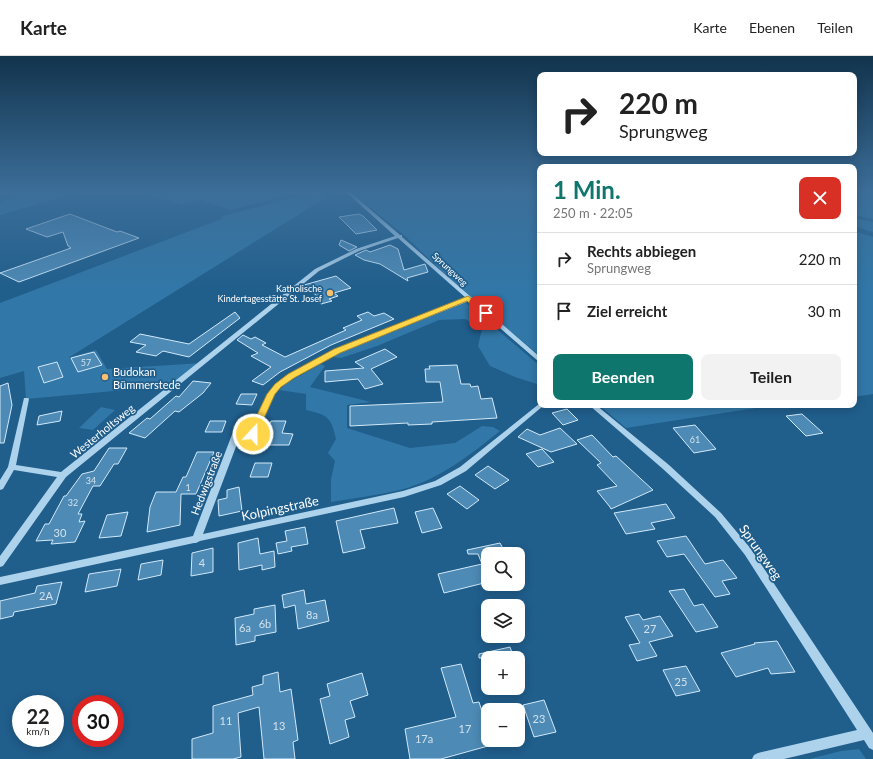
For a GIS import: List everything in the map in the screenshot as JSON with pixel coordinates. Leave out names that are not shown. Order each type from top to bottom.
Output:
[{"type":"street","name":"Sprungweg","points":[[387,225],[537,357]]},
{"type":"street","name":"Westerholtsweg","points":[[0,563],[63,475],[317,270],[341,257],[373,244],[400,236]]},
{"type":"street","points":[[237,434],[253,434],[258,419],[271,394],[278,386],[291,376],[337,351],[468,298]]},
{"type":"street","points":[[0,487],[12,467],[26,399]]},
{"type":"street","name":"Kolpingstraße","points":[[0,581],[404,494],[438,483],[463,468],[537,408]]},
{"type":"street","name":"Sprungweg","points":[[596,408],[666,467],[718,515],[748,552],[873,744]]},
{"type":"street","name":"Hedwigstraße","points":[[196,540],[242,419],[258,419]]},
{"type":"street","points":[[12,467],[63,475]]},
{"type":"street","points":[[758,759],[866,734]]},
{"type":"shaded area","points":[[206,225],[282,225],[68,358],[96,350],[107,369],[202,363],[178,382],[129,387],[125,390],[26,399],[24,371],[0,378],[0,303]]},
{"type":"shaded area","points":[[391,225],[537,225],[537,354],[468,296]]},
{"type":"shaded area","points":[[857,225],[873,225],[873,232],[857,227]]},
{"type":"shaded area","points":[[857,232],[873,237],[873,394],[857,397]]},
{"type":"shaded area","points":[[465,302],[537,363],[537,384],[515,377],[490,366],[478,346],[482,329],[465,319],[439,320],[377,346],[341,358],[333,357],[347,349]]},
{"type":"shaded area","points":[[321,364],[325,366],[310,387],[371,402],[347,405],[347,428],[410,448],[455,443],[482,426],[493,427],[500,431],[453,466],[414,486],[375,495],[331,502],[331,479],[335,461],[328,453],[336,439],[330,421],[324,416],[306,410],[306,394],[279,390],[287,383]]},
{"type":"shaded area","points":[[101,407],[115,410],[93,430],[79,428]]},
{"type":"shaded area","points":[[603,408],[756,408],[626,428]]},
{"type":"shaded area","points":[[859,749],[866,759],[809,759],[841,751]]},
{"type":"building","points":[[38,225],[98,225],[139,238],[19,282],[0,273],[71,248],[68,246],[63,232],[47,237],[26,229]]},
{"type":"building","points":[[347,225],[372,225],[377,230],[356,234]]},
{"type":"building","points":[[341,240],[357,247],[349,251],[339,245]]},
{"type":"building","points":[[390,245],[398,249],[404,270],[425,264],[428,272],[407,278],[408,281],[380,264],[364,260],[355,255],[366,250],[370,252]]},
{"type":"building","points":[[336,276],[351,288],[334,293],[338,296],[329,299],[332,301],[321,304],[313,297],[317,296],[304,285]]},
{"type":"building","points":[[235,312],[240,318],[189,357],[163,351],[156,356],[136,352],[146,345],[130,342],[140,334],[189,344]]},
{"type":"building","points":[[368,312],[374,316],[384,313],[394,319],[331,345],[280,372],[263,385],[252,381],[271,367],[251,356],[258,353],[237,340],[243,335],[251,339],[255,337],[266,343],[262,345],[285,357],[346,330],[343,328],[362,320],[357,316]]},
{"type":"building","points":[[385,349],[397,357],[371,369],[383,384],[365,389],[358,379],[325,382],[325,371],[364,368],[355,362]]},
{"type":"building","points":[[94,352],[102,365],[78,372],[71,358]]},
{"type":"building","points":[[57,362],[63,377],[44,383],[38,367]]},
{"type":"building","points":[[457,365],[461,384],[470,384],[471,387],[478,386],[481,399],[492,398],[497,418],[432,422],[432,424],[408,425],[408,423],[350,426],[350,406],[443,402],[440,382],[426,382],[425,369],[430,369],[429,366]]},
{"type":"building","points":[[193,381],[211,383],[203,393],[179,412],[175,411],[145,438],[129,433],[147,418],[150,419],[176,396],[179,397]]},
{"type":"building","points":[[8,383],[12,405],[4,443],[0,443],[0,386]]},
{"type":"building","points":[[241,394],[257,394],[252,405],[236,404]]},
{"type":"building","points":[[567,409],[578,420],[563,425],[552,413]]},
{"type":"building","points":[[62,411],[60,421],[37,425],[39,416]]},
{"type":"building","points":[[802,414],[823,433],[806,436],[786,416]]},
{"type":"building","points":[[210,421],[226,421],[222,432],[205,432]]},
{"type":"building","points":[[271,421],[286,421],[282,433],[293,434],[289,445],[261,445]]},
{"type":"building","points":[[695,425],[716,449],[694,453],[673,428]]},
{"type":"building","points":[[560,428],[577,444],[551,452],[518,437],[527,429],[540,435]]},
{"type":"building","points":[[592,435],[613,457],[616,456],[653,490],[611,509],[597,491],[617,486],[597,465],[601,463],[577,440]]},
{"type":"building","points":[[109,448],[127,448],[118,464],[114,464],[100,486],[93,486],[78,514],[82,514],[79,522],[85,521],[75,542],[51,544],[53,540],[36,541],[45,524],[49,524],[64,496],[66,496],[82,474],[94,471]]},
{"type":"building","points":[[542,449],[554,462],[538,467],[526,454]]},
{"type":"building","points":[[197,452],[214,452],[196,494],[181,494],[180,525],[147,532],[150,507],[156,492],[176,492],[183,477],[186,477]]},
{"type":"building","points":[[255,463],[272,463],[268,477],[250,477]]},
{"type":"building","points":[[488,466],[509,480],[495,489],[475,475]]},
{"type":"building","points":[[460,486],[479,500],[467,509],[447,494]]},
{"type":"building","points":[[239,487],[242,511],[219,516],[218,500],[227,498],[227,490]]},
{"type":"building","points":[[666,504],[675,518],[651,523],[655,529],[626,534],[614,513]]},
{"type":"building","points":[[394,508],[398,523],[360,530],[365,548],[343,553],[336,521]]},
{"type":"building","points":[[433,508],[442,528],[422,533],[415,512]]},
{"type":"building","points":[[128,512],[121,536],[99,538],[107,515]]},
{"type":"building","points":[[305,527],[308,544],[291,547],[292,551],[278,554],[276,543],[287,541],[285,531]]},
{"type":"building","points":[[686,536],[705,564],[723,560],[737,578],[722,581],[730,594],[715,597],[684,554],[667,557],[657,541]]},
{"type":"building","points":[[258,538],[260,554],[274,551],[275,567],[262,570],[262,565],[239,570],[238,543]]},
{"type":"building","points":[[500,543],[502,547],[481,547]]},
{"type":"building","points":[[481,547],[481,562],[478,554],[468,554],[467,550]]},
{"type":"building","points":[[213,548],[213,572],[191,576],[192,553]]},
{"type":"building","points":[[163,560],[161,575],[138,580],[141,564]]},
{"type":"building","points":[[481,564],[481,584],[444,593],[438,574]]},
{"type":"building","points":[[121,569],[117,586],[85,592],[89,574]]},
{"type":"building","points":[[62,582],[56,604],[14,612],[13,616],[0,619],[0,601],[35,593],[37,586]]},
{"type":"building","points":[[684,589],[694,606],[703,604],[718,627],[696,632],[669,591]]},
{"type":"building","points":[[304,590],[306,604],[325,600],[329,621],[298,629],[295,605],[284,608],[282,595]]},
{"type":"building","points":[[275,605],[276,632],[255,636],[255,641],[236,645],[235,618],[254,614],[254,609]]},
{"type":"building","points":[[639,614],[643,620],[660,616],[673,636],[649,642],[657,656],[637,661],[629,645],[640,643],[625,617]]},
{"type":"building","points":[[777,641],[795,672],[771,674],[768,668],[736,677],[721,653],[755,644],[754,643]]},
{"type":"building","points":[[510,647],[511,651],[492,651]]},
{"type":"building","points":[[461,664],[473,703],[479,702],[481,708],[481,747],[484,747],[441,759],[410,759],[405,729],[456,717],[441,668]]},
{"type":"building","points":[[686,666],[700,691],[676,696],[663,670]]},
{"type":"building","points":[[278,672],[280,692],[291,689],[298,740],[293,742],[295,759],[264,759],[259,707],[238,713],[241,757],[233,759],[192,759],[192,739],[213,733],[213,706],[253,695],[252,687],[263,684],[263,676]]},
{"type":"building","points":[[362,673],[368,695],[350,701],[355,717],[345,720],[349,737],[330,744],[320,699],[330,696],[327,684]]},
{"type":"building","points":[[544,700],[556,732],[534,737],[525,711],[525,705]]},
{"type":"place","name":"Katholische Kindertagesstätte St. Josef","points":[[330,293]]},
{"type":"place","name":"Budokan Bümmerstede","points":[[105,377]]},
{"type":"route","points":[[253,434],[258,419],[271,394],[278,386],[291,376],[337,351],[468,298],[486,313]]}]
